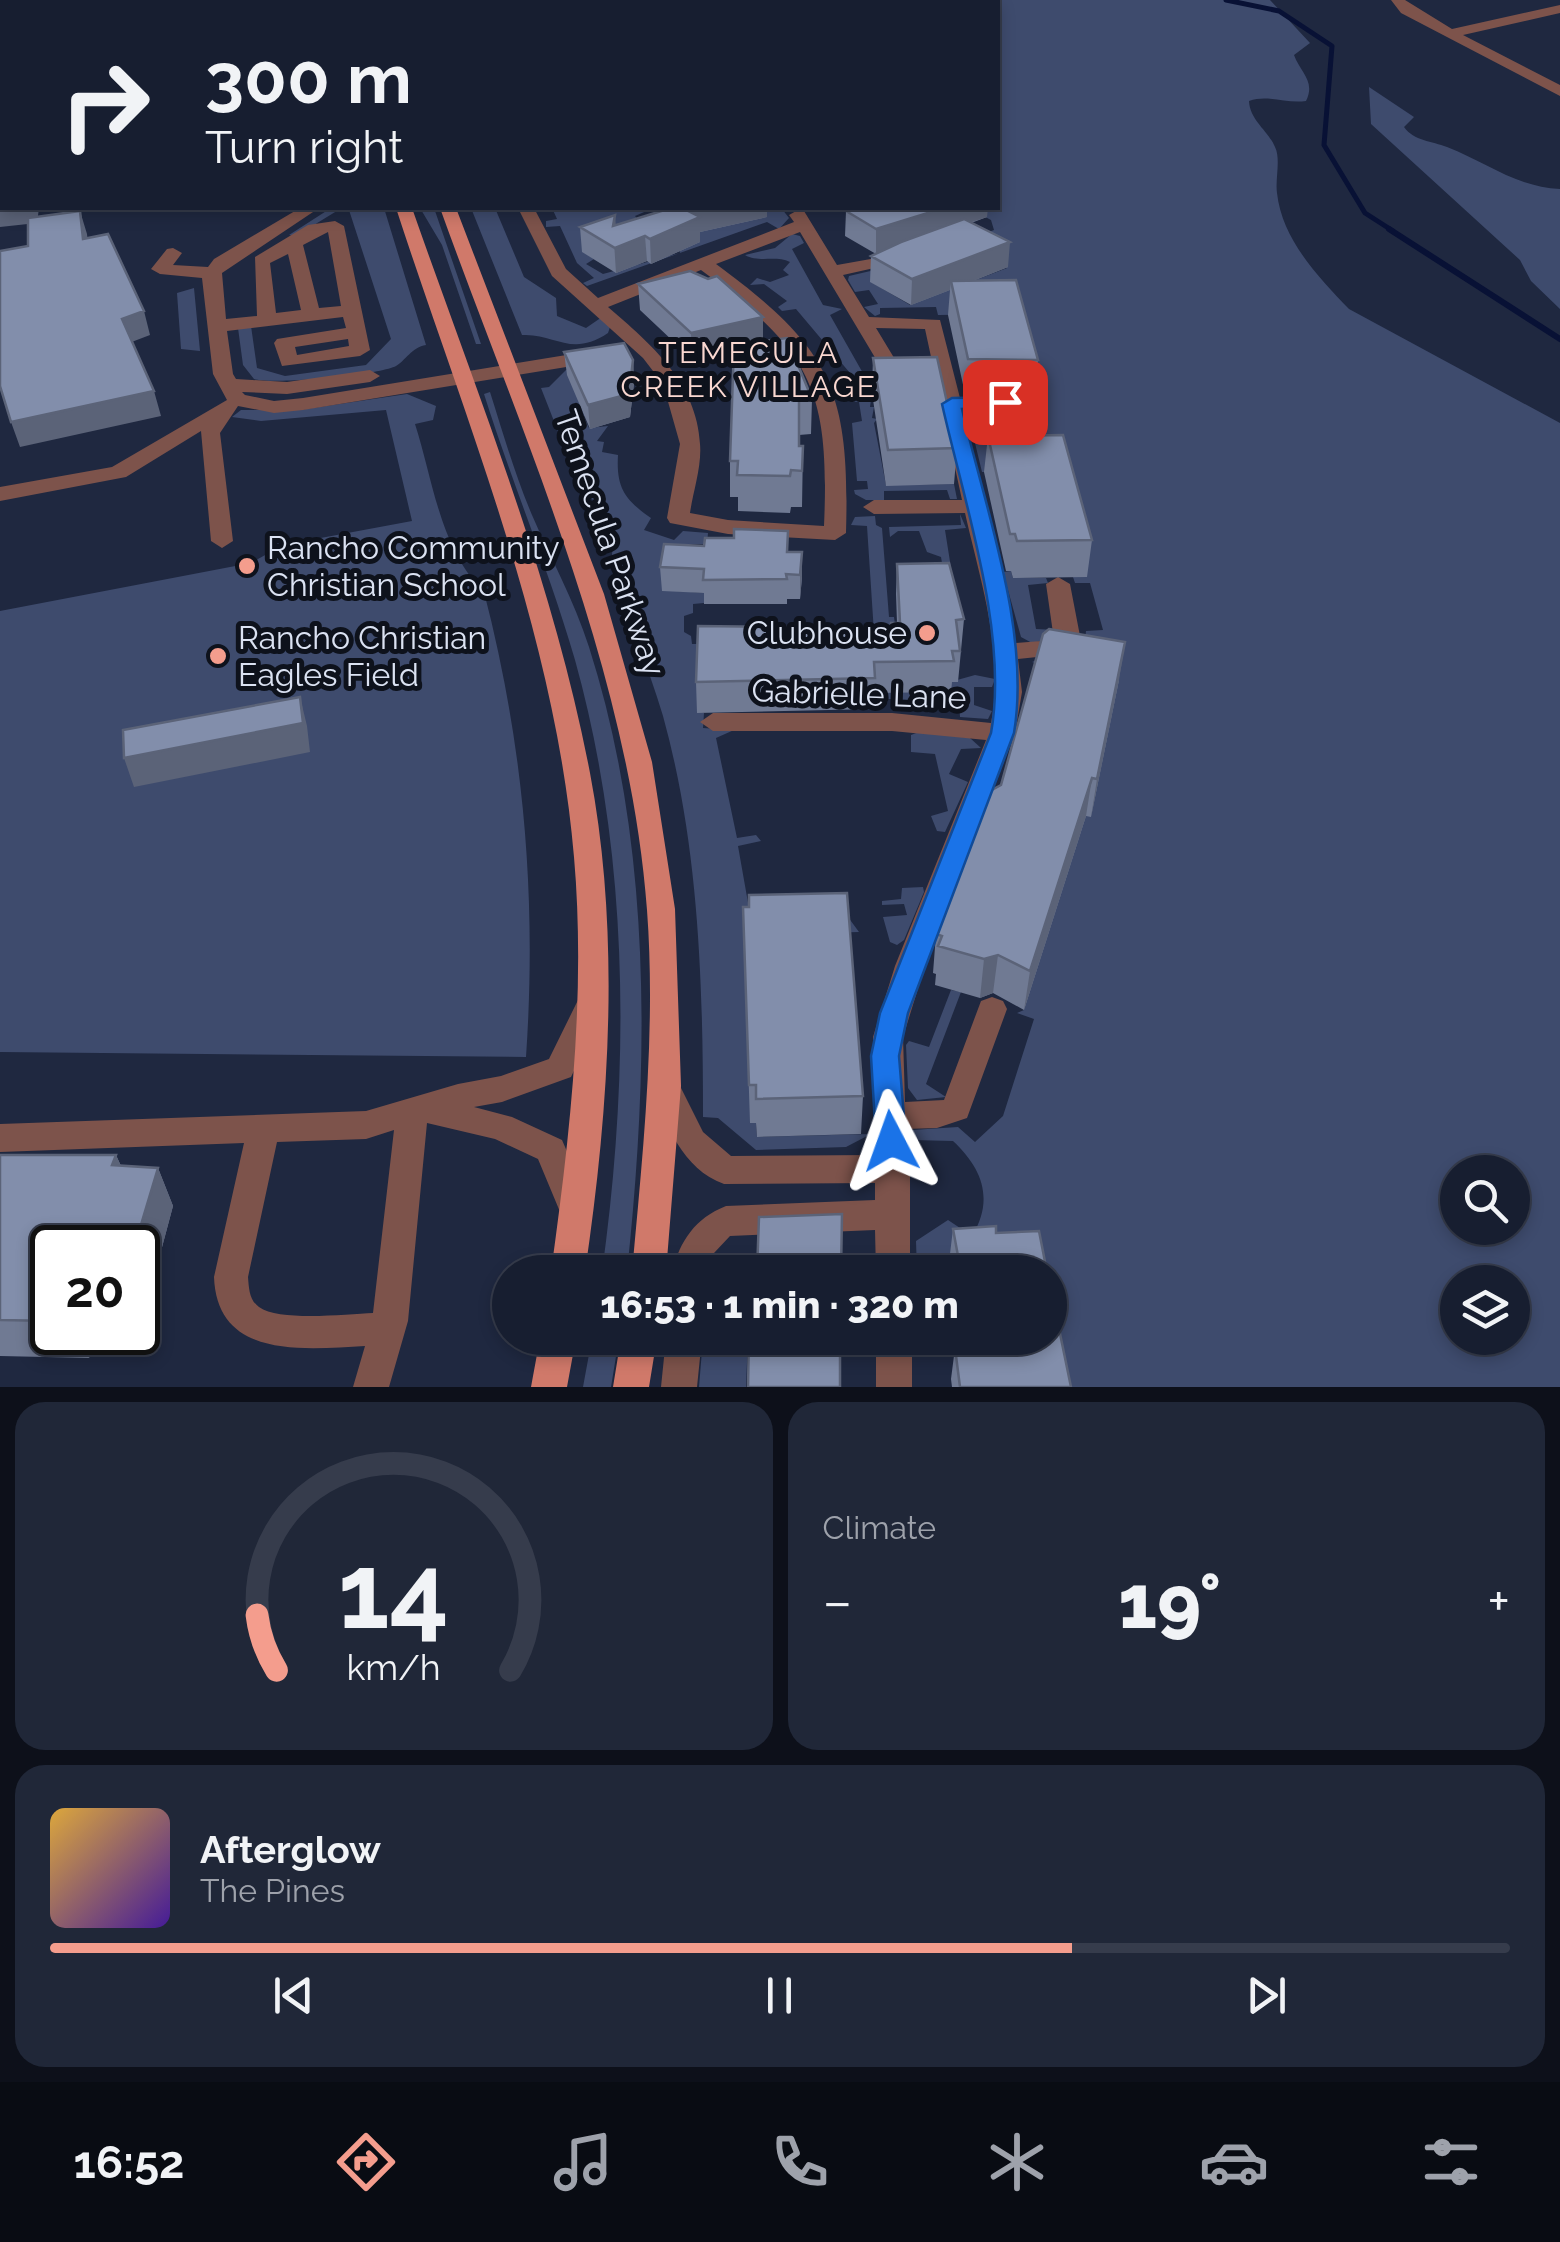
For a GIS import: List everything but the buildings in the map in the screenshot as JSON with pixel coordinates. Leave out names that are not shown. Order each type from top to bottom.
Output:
[{"type":"main road","points":[[405,210],[536,604],[569,735],[588,856],[592,1002],[570,1255]]},
{"type":"main road","name":"Temecula Parkway","points":[[449,210],[592,594],[639,762],[661,910],[665,1086],[650,1255]]},
{"type":"main road","points":[[549,1387],[555,1355]]},
{"type":"main road","points":[[631,1387],[636,1355]]},
{"type":"street","points":[[1398,0],[1406,10],[1560,90]]},
{"type":"street","points":[[1450,34],[1560,9]]},
{"type":"street","points":[[1543,81],[1560,78]]},
{"type":"street","points":[[232,397],[224,374],[213,273],[220,263],[308,210]]},
{"type":"street","points":[[527,210],[551,262],[639,344],[673,382],[687,426],[689,464],[678,518],[728,527],[835,532],[838,446],[829,394],[787,330],[703,263]]},
{"type":"street","points":[[596,304],[703,263],[796,215],[896,377],[946,377]]},
{"type":"street","points":[[268,320],[261,261],[314,230],[335,226],[356,332]]},
{"type":"street","points":[[266,236],[294,244]]},
{"type":"street","points":[[294,244],[311,315]]},
{"type":"street","points":[[831,272],[881,263],[932,247]]},
{"type":"street","points":[[173,253],[160,269],[213,273]]},
{"type":"street","points":[[218,326],[351,310]]},
{"type":"street","points":[[862,322],[930,322],[946,377],[1006,651],[1010,692],[1002,733],[894,1013],[885,1056],[894,1168],[894,1255]]},
{"type":"street","points":[[0,494],[118,472],[232,397],[256,386],[287,388],[458,371],[639,344]]},
{"type":"street","points":[[232,397],[274,407],[303,404],[458,371]]},
{"type":"street","points":[[222,540],[210,433],[232,397]]},
{"type":"street","points":[[952,404],[1009,404],[1024,462]]},
{"type":"street","points":[[874,507],[972,506]]},
{"type":"street","points":[[1006,651],[1057,651],[1064,647],[1070,632],[1058,584]]},
{"type":"street","name":"Gabrielle Lane","points":[[713,722],[892,722],[1002,733]]},
{"type":"street","points":[[0,1138],[366,1125],[502,1089],[560,1068],[592,1002]]},
{"type":"street","points":[[890,1116],[938,1115],[956,1109],[992,1009]]},
{"type":"street","points":[[665,1086],[692,1142],[724,1170],[894,1168]]},
{"type":"street","points":[[417,1109],[501,1127],[550,1150],[576,1212]]},
{"type":"street","points":[[371,1387],[387,1329],[417,1109]]},
{"type":"street","points":[[264,1128],[232,1277],[232,1297],[247,1319],[271,1328],[387,1329]]},
{"type":"street","points":[[695,1255],[710,1230],[726,1221],[894,1214]]},
{"type":"street","points":[[679,1387],[682,1355]]},
{"type":"street","points":[[894,1355],[894,1387]]},
{"type":"shaded area","points":[[1000,0],[1270,0],[1310,43],[1294,55],[1308,82],[1306,101],[1249,101],[1252,114],[1277,152],[1280,210],[1303,256],[1349,309],[1560,423],[1560,1387],[1058,1387],[1053,1355],[1067,1355],[1067,1255],[916,1255],[916,1241],[948,1220],[972,1236],[984,1198],[978,1174],[953,1141],[912,1140],[912,1130],[958,1127],[975,1142],[1003,1116],[1034,1019],[1017,1013],[1024,1010],[1044,666],[1032,662],[1085,639],[1086,631],[1103,630],[1090,583],[1075,583],[1073,577],[1058,471],[982,472],[968,414],[972,409],[1001,409],[985,412],[996,467],[1053,461],[1013,314],[938,315],[936,307],[880,308],[880,314],[875,316],[864,307],[878,304],[869,290],[855,292],[848,280],[849,276],[879,269],[871,282],[910,305],[1007,268],[989,232],[994,230],[991,220],[972,210],[1000,210]]},
{"type":"shaded area","points":[[1369,87],[1414,117],[1404,127],[1413,135],[1515,179],[1560,189],[1560,309],[1531,281],[1520,260],[1371,124]]},
{"type":"shaded area","points":[[328,210],[338,210],[296,236],[289,235]]},
{"type":"shaded area","points":[[349,210],[385,210],[426,345],[396,366],[369,373],[265,381],[254,379],[243,365],[238,328],[251,326],[257,368],[285,376],[366,365],[391,339]]},
{"type":"shaded area","points":[[421,210],[435,210],[481,344],[476,344],[442,245]]},
{"type":"shaded area","points":[[472,210],[496,210],[524,277],[556,298],[557,316],[586,328],[602,317],[610,327],[608,333],[584,344],[522,335]]},
{"type":"shaded area","points":[[553,210],[649,210],[635,216],[641,223],[583,252],[594,259],[586,264],[603,274],[679,253],[587,286],[583,283],[594,278],[577,263],[560,226],[546,227],[546,221],[557,219]]},
{"type":"shaded area","points":[[672,210],[783,210],[789,218],[779,229],[767,222],[680,253]]},
{"type":"shaded area","points":[[792,234],[800,236],[804,243],[792,249],[823,305],[842,309],[830,315],[864,375],[880,374],[937,392],[872,393],[870,407],[874,407],[872,418],[877,419],[874,423],[886,485],[954,484],[957,499],[950,499],[947,490],[884,491],[884,500],[866,500],[855,494],[854,490],[868,489],[867,481],[857,481],[852,423],[862,421],[859,402],[844,401],[838,388],[856,385],[855,379],[796,309],[782,311],[778,307],[787,301],[764,284],[750,285],[757,278],[770,282],[789,275],[783,270],[790,262],[745,255],[775,248]]},
{"type":"shaded area","points":[[194,288],[200,351],[181,349],[177,293]]},
{"type":"shaded area","points":[[622,361],[584,417],[589,428],[608,426],[597,441],[604,442],[602,452],[618,455],[624,492],[651,518],[644,530],[674,540],[683,531],[708,533],[707,544],[681,544],[662,590],[705,593],[704,603],[693,604],[693,613],[684,616],[684,632],[691,636],[692,644],[854,644],[874,633],[867,526],[851,525],[855,517],[875,516],[876,525],[882,528],[889,617],[894,617],[898,648],[950,682],[975,675],[995,679],[992,687],[974,687],[974,705],[992,711],[988,719],[960,717],[959,703],[872,698],[699,673],[697,712],[704,713],[703,728],[734,730],[716,738],[737,838],[756,835],[761,841],[738,846],[750,914],[848,917],[859,932],[749,935],[745,965],[751,966],[750,1123],[756,1123],[757,1137],[871,1134],[846,1147],[756,1150],[718,1118],[703,1117],[696,915],[675,765],[657,697],[611,565],[613,544],[598,504],[581,490],[541,388],[549,387],[566,370]]},
{"type":"shaded area","points":[[490,392],[526,500],[589,647],[610,723],[625,800],[635,878],[642,1036],[629,1255],[604,1255],[620,1042],[620,964],[606,810],[575,660],[484,394]]},
{"type":"shaded area","name":"Rancho Community Christian School","points":[[407,394],[436,406],[433,420],[415,424],[448,535],[469,575],[484,592],[509,707],[528,881],[526,1057],[0,1052],[0,611],[251,563],[283,545],[412,521],[386,410],[261,421],[232,417],[241,410],[299,410]]},
{"type":"shaded area","points":[[960,514],[966,528],[945,530],[951,568],[943,569],[941,557],[927,552],[919,531],[898,531],[890,537],[889,527],[961,525]]},
{"type":"shaded area","points":[[1011,571],[1013,578],[1046,578],[1048,583],[1028,585],[1036,629],[1056,630],[1059,637],[1032,643],[1021,637],[1003,572]]},
{"type":"shaded area","points":[[919,732],[970,738],[981,748],[961,749],[949,774],[968,782],[945,832],[937,831],[931,816],[948,811],[935,754],[911,752],[911,735]]},
{"type":"shaded area","points":[[923,887],[924,892],[904,940],[897,945],[890,942],[883,917],[907,915],[904,904],[882,905],[882,901],[901,899],[902,888]]},
{"type":"shaded area","points":[[951,990],[961,992],[926,1084],[946,1097],[917,1100],[908,1088],[906,1045],[909,1041],[929,1047]]},
{"type":"shaded area","points":[[589,1355],[616,1355],[611,1387],[583,1387]]},
{"type":"shaded area","points":[[702,1355],[747,1355],[746,1387],[699,1387]]},
{"type":"waterway","points":[[1226,0],[1279,11],[1332,46],[1324,145],[1365,213],[1393,231]]},
{"type":"waterway","points":[[1389,229],[1560,339]]},
{"type":"place","name":"Rancho Community Christian School","points":[[247,566]]},
{"type":"place","name":"Clubhouse","points":[[927,633]]},
{"type":"place","name":"Rancho Christian Eagles Field","points":[[218,656]]},
{"type":"district","name":"TEMECULA CREEK VILLAGE","points":[[749,370]]},
{"type":"route","points":[[891,1141],[885,1056],[894,1013],[976,806],[1002,733],[1010,692],[1001,622],[952,404],[1005,402]]}]
